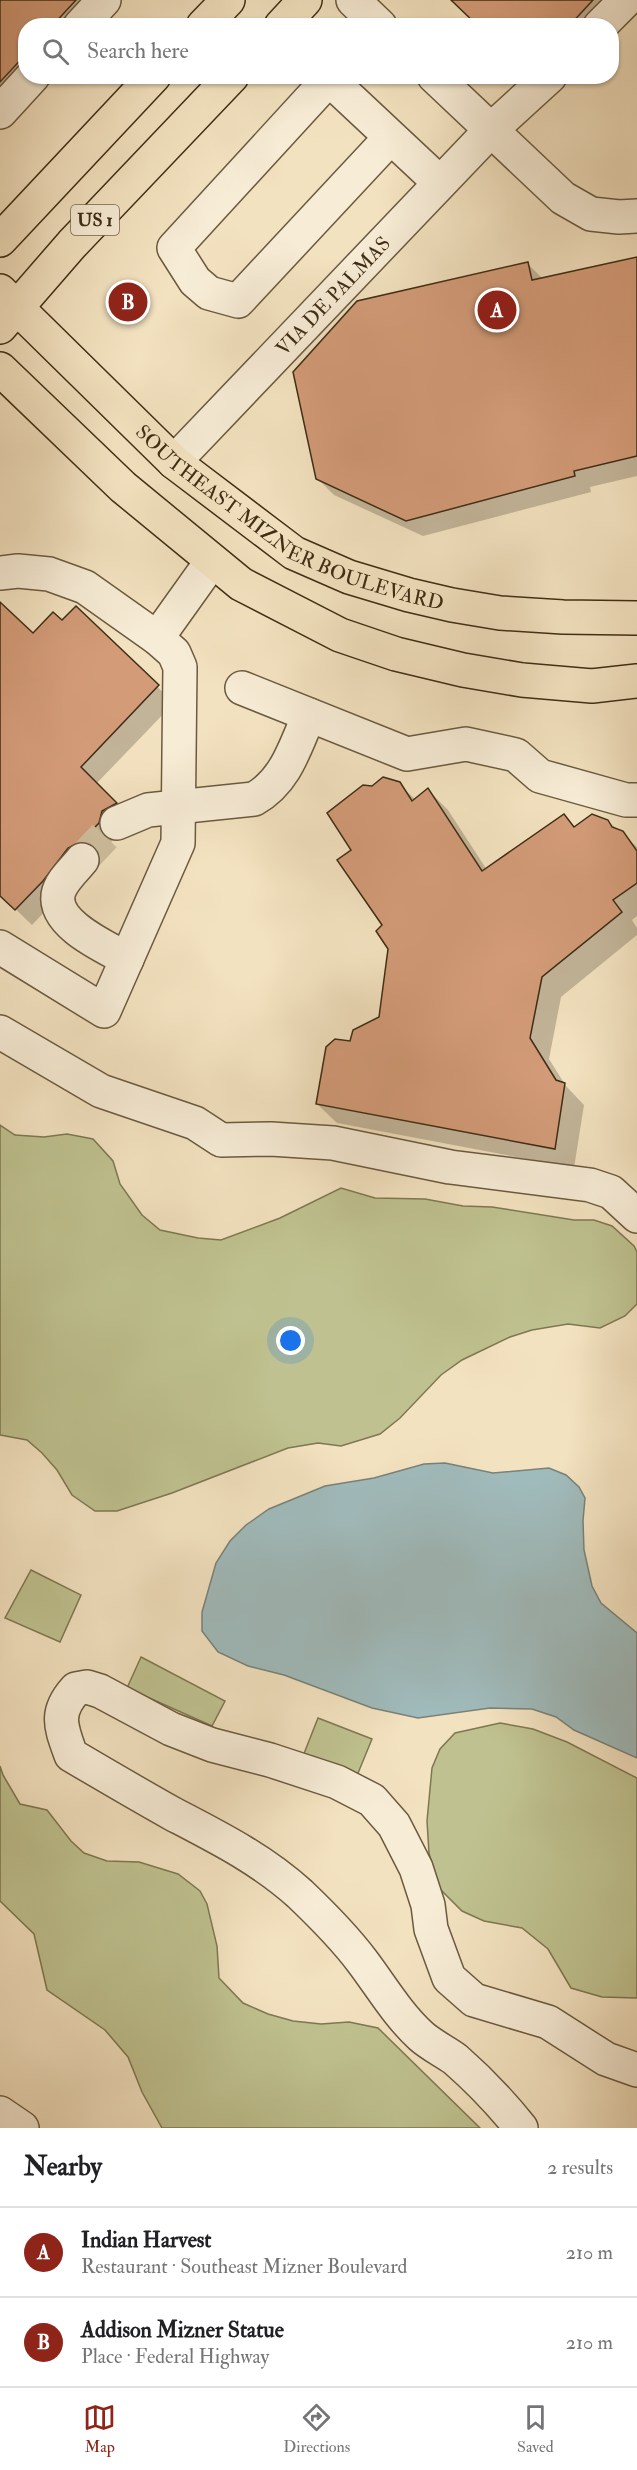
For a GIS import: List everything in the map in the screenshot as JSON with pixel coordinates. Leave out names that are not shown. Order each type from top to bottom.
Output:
[{"type":"main road","points":[[211,18],[228,0]]},
{"type":"main road","points":[[281,18],[284,0]]},
{"type":"main road","points":[[287,18],[304,0]]},
{"type":"main road","name":"US 1","points":[[0,240],[146,84]]},
{"type":"main road","name":"US 1","points":[[6,309],[72,244],[224,84]]},
{"type":"main road","name":"SOUTHEAST MIZNER BOULEVARD","points":[[6,309],[174,462],[294,553],[348,577],[409,596],[500,613],[637,618]]},
{"type":"main road","points":[[0,369],[123,487],[241,584],[340,635],[396,654],[463,670],[522,680],[592,686],[637,681]]},
{"type":"lane","points":[[87,18],[104,0]]},
{"type":"lane","points":[[353,0],[372,18]]},
{"type":"lane","points":[[608,18],[626,0]]},
{"type":"lane","points":[[0,112],[26,84]]},
{"type":"lane","points":[[324,84],[174,248],[195,281],[209,293],[238,301],[391,137]]},
{"type":"lane","points":[[334,84],[440,183]]},
{"type":"lane","points":[[442,84],[563,198],[591,214],[637,216]]},
{"type":"lane","name":"VIA DE PALMAS","points":[[174,462],[490,130],[541,84]]},
{"type":"lane","points":[[157,638],[213,561]]},
{"type":"lane","points":[[0,573],[18,571],[49,574],[85,586],[157,638],[174,653],[180,667],[178,843],[104,1011],[0,947]]},
{"type":"lane","points":[[242,688],[407,754],[466,744],[516,755],[540,776],[626,800],[637,800]]},
{"type":"lane","points":[[117,823],[148,810],[254,799],[268,791],[286,767],[309,715]]},
{"type":"lane","points":[[82,860],[64,882],[58,896],[60,910],[83,934],[127,959]]},
{"type":"lane","points":[[0,1032],[101,1091],[195,1123],[221,1140],[271,1139],[333,1143],[450,1167],[590,1185],[611,1192],[637,1216]]},
{"type":"lane","points":[[521,2128],[506,2108],[476,2078],[453,2058],[421,2036],[388,1998],[362,1960],[300,1895],[275,1874],[228,1842],[71,1755],[61,1728],[62,1711],[67,1698],[76,1689],[87,1687],[100,1691],[171,1729],[212,1745],[270,1760],[337,1782],[372,1800],[394,1825],[416,1868],[428,1905],[431,1929],[449,1978],[474,2000],[548,2022],[606,2060],[637,2070]]},
{"type":"lane","points":[[0,2114],[22,2128]]},
{"type":"green space","points":[[0,1125],[15,1135],[44,1137],[67,1134],[93,1139],[113,1161],[120,1184],[142,1215],[160,1230],[198,1238],[221,1240],[280,1218],[341,1188],[375,1198],[425,1199],[574,1220],[594,1220],[612,1226],[634,1246],[637,1252],[637,1304],[625,1316],[600,1328],[568,1324],[532,1330],[510,1337],[462,1360],[441,1375],[400,1418],[380,1434],[341,1446],[318,1443],[288,1448],[172,1493],[117,1511],[95,1511],[72,1495],[57,1470],[27,1440],[0,1435]]},
{"type":"green space","points":[[31,1570],[81,1595],[60,1642],[5,1618]]},
{"type":"green space","points":[[141,1657],[225,1701],[212,1726],[127,1688]]},
{"type":"green space","points":[[318,1718],[372,1739],[356,1778],[303,1756]]},
{"type":"green space","points":[[500,1723],[533,1729],[567,1742],[637,1778],[637,1998],[602,1997],[571,1988],[548,1949],[522,1928],[484,1921],[462,1911],[438,1887],[429,1853],[427,1821],[432,1768],[440,1749],[455,1733]]},
{"type":"green space","points":[[0,1766],[20,1804],[47,1810],[71,1841],[84,1853],[107,1861],[139,1862],[178,1874],[200,1891],[207,1904],[217,1946],[219,1978],[243,2003],[268,2014],[293,2021],[321,2024],[349,2022],[378,2028],[480,2128],[162,2128],[142,2092],[128,2057],[105,2030],[47,1990],[34,1934],[0,1901]]},
{"type":"water","points":[[445,1463],[493,1473],[549,1468],[566,1475],[579,1487],[585,1498],[584,1550],[592,1586],[601,1603],[637,1633],[637,1758],[574,1730],[556,1717],[532,1709],[490,1708],[418,1718],[372,1708],[284,1675],[248,1666],[218,1652],[202,1631],[202,1612],[216,1563],[230,1541],[246,1525],[269,1509],[325,1486],[374,1478],[424,1464]]},
{"type":"building","points":[[0,0],[76,0],[59,18],[18,18],[18,63],[0,82]]},
{"type":"building","points":[[451,0],[593,0],[576,18],[470,18]]},
{"type":"building","points":[[637,257],[637,456],[574,471],[575,476],[406,521],[316,479],[293,372],[357,301],[528,262],[532,280]]},
{"type":"building","points":[[0,602],[33,633],[53,612],[62,620],[76,606],[159,685],[81,767],[117,803],[102,811],[99,823],[80,842],[68,848],[43,881],[15,910],[0,896]]},
{"type":"building","points":[[383,777],[400,782],[412,801],[428,788],[482,871],[564,814],[574,827],[592,814],[608,820],[612,827],[623,831],[637,851],[637,883],[613,900],[622,912],[542,977],[530,1038],[556,1080],[565,1083],[555,1149],[316,1104],[326,1047],[335,1039],[350,1041],[353,1030],[379,1017],[388,949],[376,931],[382,925],[337,860],[351,850],[327,813],[363,785],[372,786]]},
{"type":"tunnel","points":[[82,860],[117,823]]},
{"type":"place","name":"Addison Mizner Statue","points":[[128,302]]},
{"type":"place","name":"Indian Harvest","points":[[497,310]]}]
